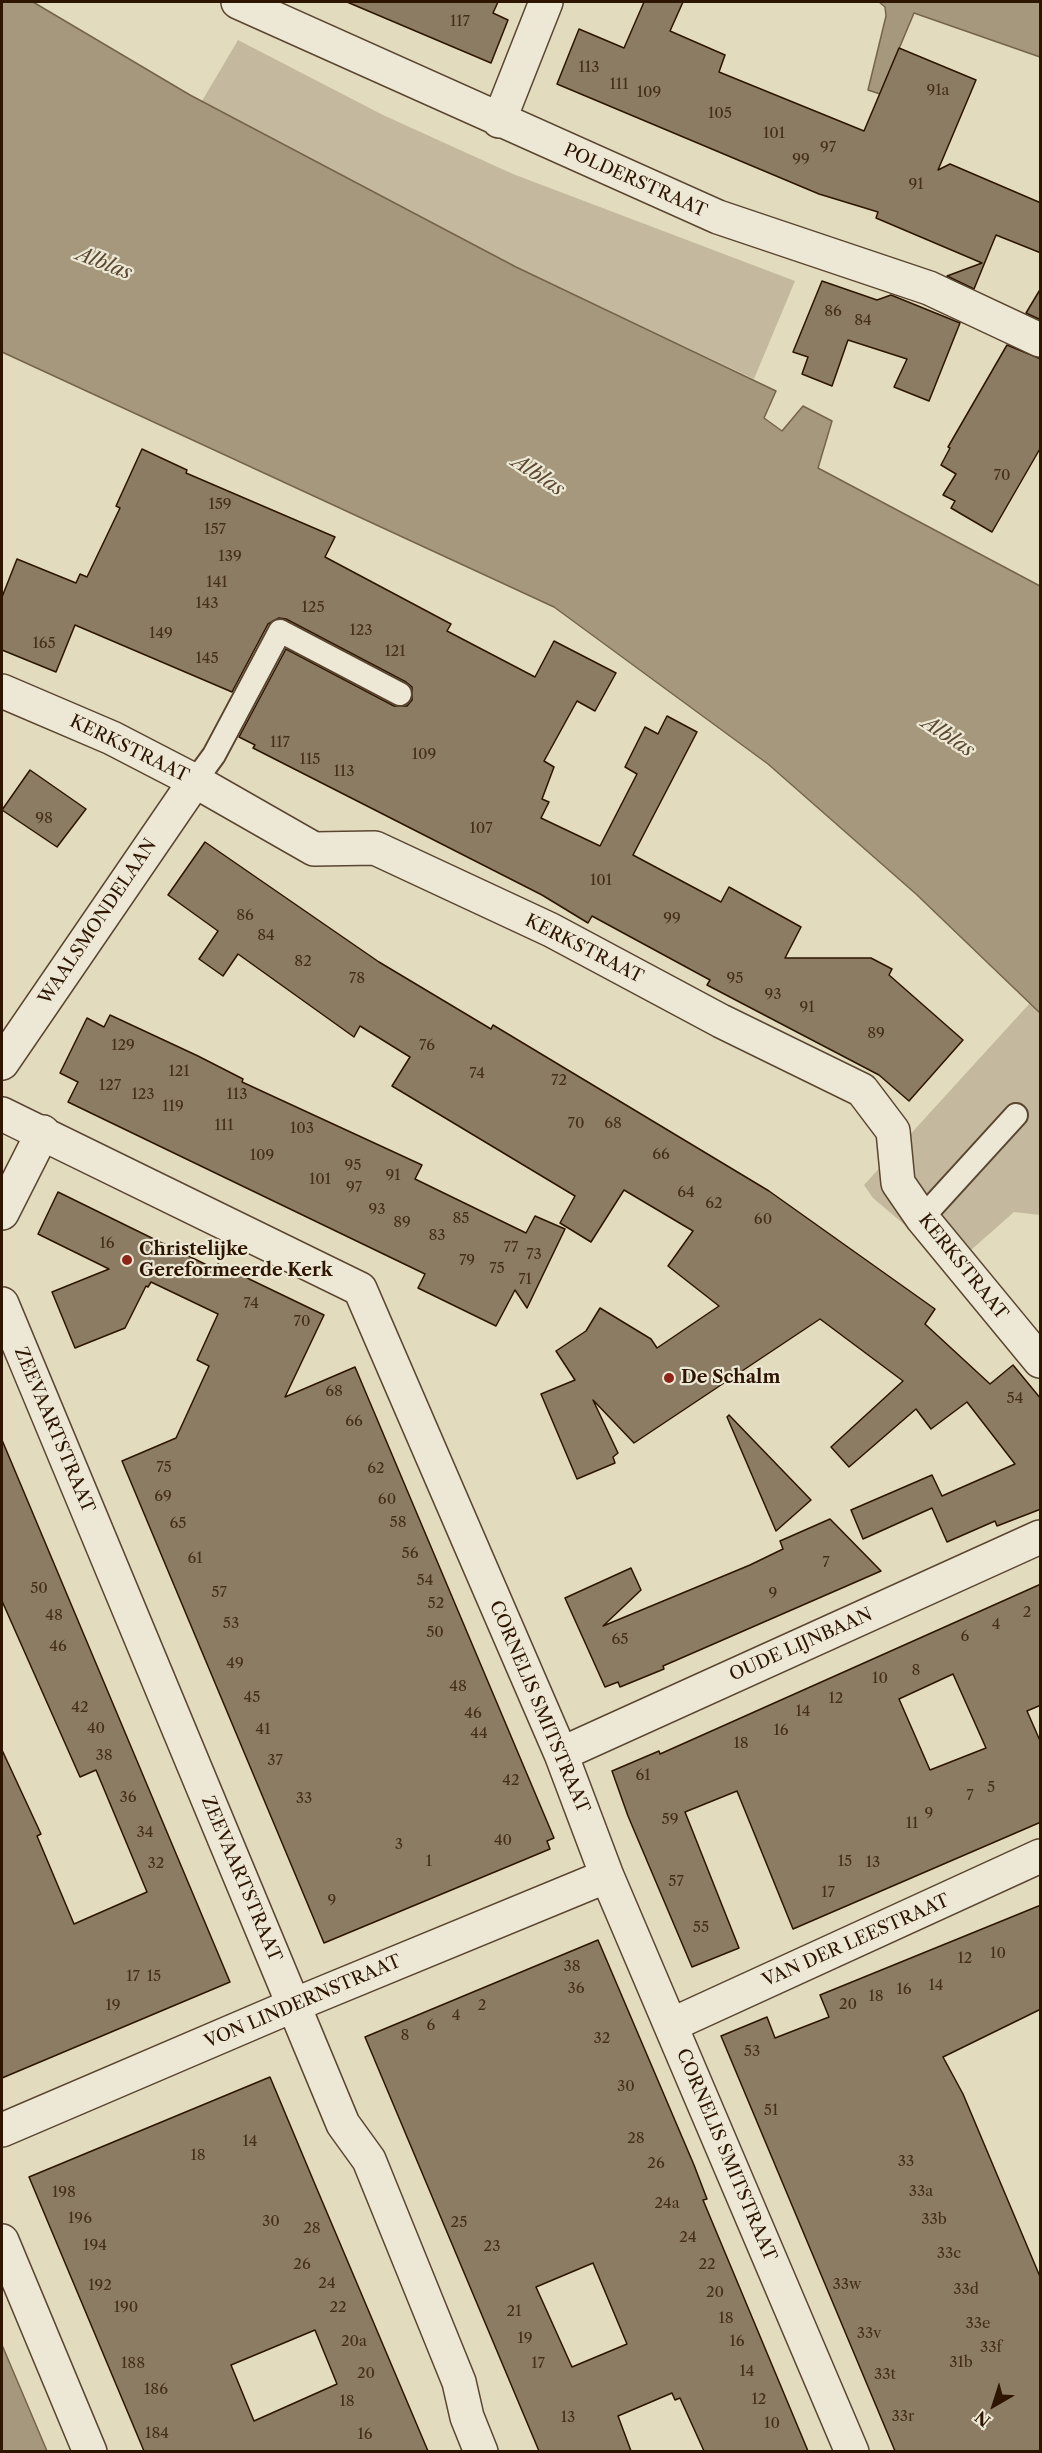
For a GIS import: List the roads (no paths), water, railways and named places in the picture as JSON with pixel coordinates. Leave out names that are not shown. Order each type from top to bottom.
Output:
[{"type":"street","name":"POLDERSTRAAT","points":[[238,2],[499,121],[718,217],[929,288],[1041,340]]},
{"type":"street","points":[[499,121],[546,2]]},
{"type":"street","name":"KERKSTRAAT","points":[[2,692],[112,738],[195,781],[314,849],[375,848],[551,930],[721,1021],[862,1090],[892,1131],[898,1183],[922,1218],[1041,1361]]},
{"type":"street","name":"WAALSMONDELAAN","points":[[2,1063],[195,781]]},
{"type":"street","name":"CORNELIS SMITSTRAAT","points":[[2,1114],[43,1132],[360,1289],[561,1754],[607,1876],[852,2451]]},
{"type":"street","points":[[2,1213],[43,1132]]},
{"type":"street","name":"ZEEVAARTSTRAAT","points":[[2,1305],[343,2124],[369,2160],[459,2382],[467,2417],[481,2451]]},
{"type":"street","name":"OUDE LIJNBAAN","points":[[561,1754],[1041,1537]]},
{"type":"street","name":"VAN DER LEESTRAAT","points":[[671,2025],[1041,1857]]},
{"type":"street","name":"VON LINDERNSTRAAT","points":[[2,2130],[294,2005],[607,1876]]},
{"type":"street","points":[[2,2241],[90,2451]]},
{"type":"lane","points":[[195,781],[214,755],[280,631],[400,694]]},
{"type":"lane","points":[[922,1218],[1016,1115]]},
{"type":"water","name":"Alblas","points":[[2,2],[33,2],[190,95],[516,267],[776,391],[764,418],[782,431],[803,406],[832,421],[818,468],[1040,586],[1040,1013],[916,894],[768,764],[554,607],[2,352]]},
{"type":"water","points":[[879,2],[1040,2],[1040,57],[914,13],[880,94],[868,90],[886,16],[885,7]]},
{"type":"water","points":[[2,2345],[47,2451],[2,2451]]},
{"type":"place","name":"Christelijke Gereformeerde Kerk","points":[[127,1260]]},
{"type":"place","name":"De Schalm","points":[[669,1378]]}]
